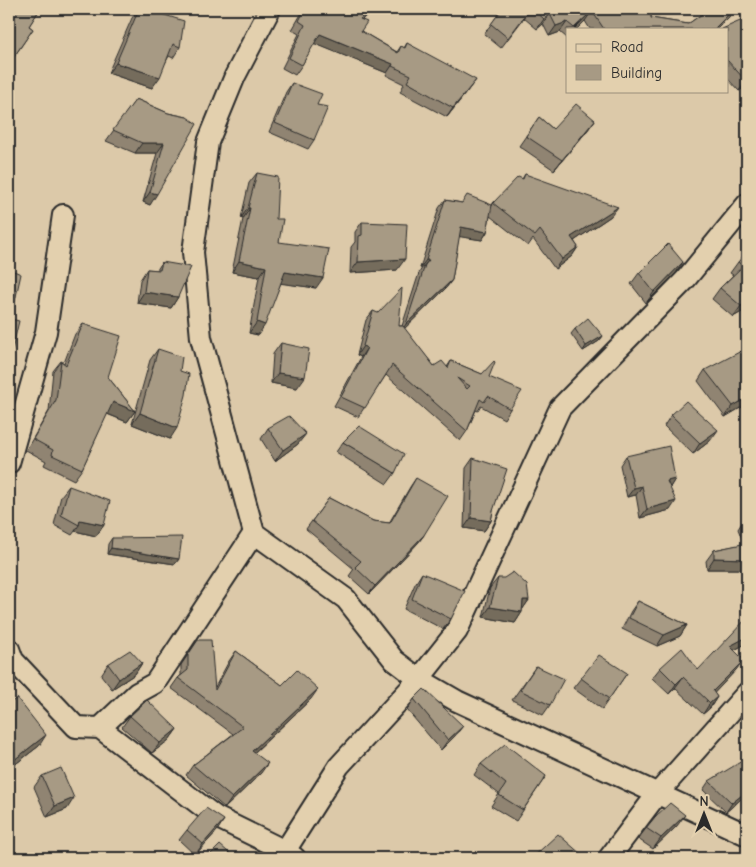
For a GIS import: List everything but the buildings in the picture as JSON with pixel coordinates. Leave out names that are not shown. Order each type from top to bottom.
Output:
[{"type":"street","points":[[270,9],[235,76],[208,142],[193,252],[201,338],[254,533],[346,600],[394,660],[456,702],[747,835]]},
{"type":"street","points":[[9,649],[13,660],[76,727],[100,728],[216,817],[290,855],[339,766],[419,678],[457,631],[560,408],[685,280],[747,204]]},
{"type":"street","points":[[9,463],[46,332],[63,215]]},
{"type":"street","points":[[100,728],[136,693],[155,683],[254,533]]},
{"type":"street","points":[[609,858],[658,793],[747,693]]}]
